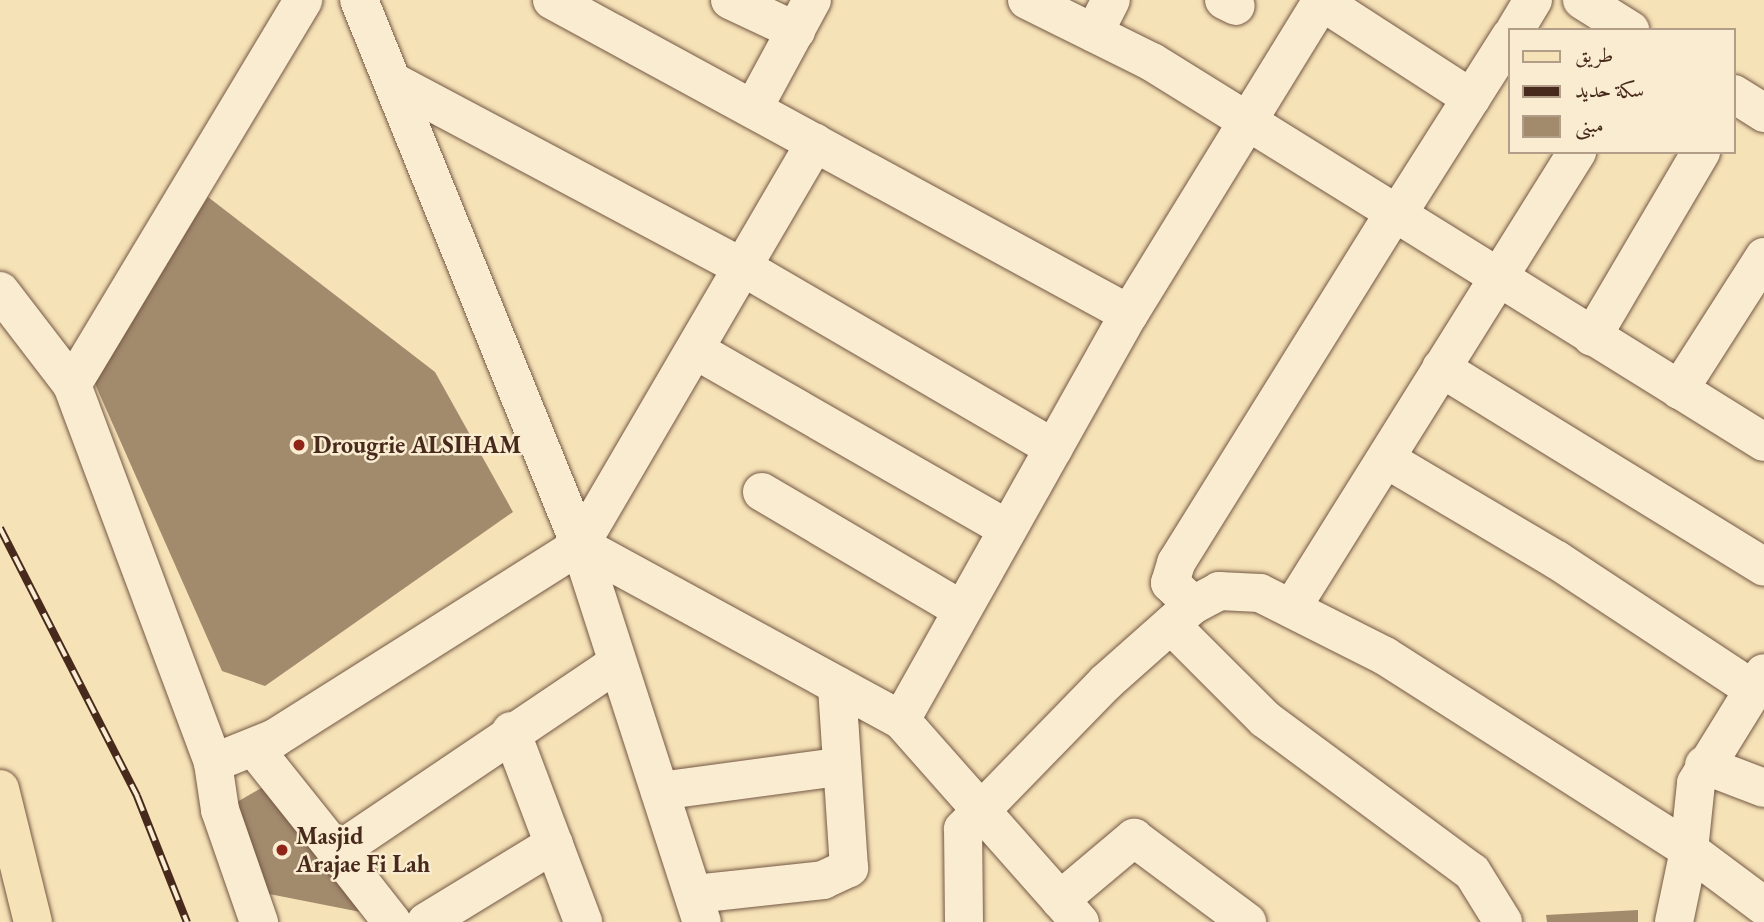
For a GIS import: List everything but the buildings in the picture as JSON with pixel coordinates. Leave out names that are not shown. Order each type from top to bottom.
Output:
[{"type":"main road","points":[[0,789],[30,920]]},
{"type":"street","points":[[72,385],[303,0]]},
{"type":"street","points":[[359,0],[580,545],[698,908],[846,873],[838,767],[837,685]]},
{"type":"street","points":[[552,0],[1129,314]]},
{"type":"street","points":[[730,0],[804,15],[753,109]]},
{"type":"street","points":[[1027,0],[1094,33],[1248,119],[1496,278],[1764,442]]},
{"type":"street","points":[[1094,33],[1111,0]]},
{"type":"street","points":[[1516,28],[1533,0]]},
{"type":"street","points":[[1582,0],[1627,28]]},
{"type":"street","points":[[901,720],[1129,314],[1322,1],[1471,98]]},
{"type":"street","points":[[1503,922],[1472,872],[1265,719],[1182,615],[1170,583],[1176,563],[1508,40]]},
{"type":"street","points":[[392,81],[746,269],[1054,448]]},
{"type":"street","points":[[1736,96],[1764,113]]},
{"type":"street","points":[[213,763],[254,748],[580,545],[746,269],[815,143]]},
{"type":"street","points":[[1293,606],[1576,154]]},
{"type":"street","points":[[1592,337],[1700,154]]},
{"type":"street","points":[[1679,390],[1764,257]]},
{"type":"street","points":[[0,291],[72,385],[213,763],[220,810],[259,922]]},
{"type":"street","points":[[697,351],[1008,529]]},
{"type":"street","points":[[1441,368],[1764,567]]},
{"type":"street","points":[[1387,459],[1759,681],[1704,765],[1690,808],[1689,850],[1674,922]]},
{"type":"street","points":[[762,492],[962,610]]},
{"type":"street","points":[[580,545],[901,720],[1070,911],[1134,838],[1247,922]]},
{"type":"street","points":[[964,922],[960,841],[979,811],[1182,615],[1237,588],[1293,606],[1385,656],[1689,850],[1764,906]]},
{"type":"street","points":[[337,852],[511,731],[617,663]]},
{"type":"street","points":[[511,731],[583,922]]},
{"type":"street","points":[[254,748],[392,922]]},
{"type":"street","points":[[1704,765],[1764,788]]},
{"type":"street","points":[[660,791],[838,767]]},
{"type":"street","points":[[426,922],[554,844]]},
{"type":"railway","points":[[0,528],[137,796],[187,922]]},
{"type":"place","name":"Drougrie ALSIHAM","points":[[299,445]]},
{"type":"place","name":"Masjid Arajae Fi Lah","points":[[282,850]]}]
